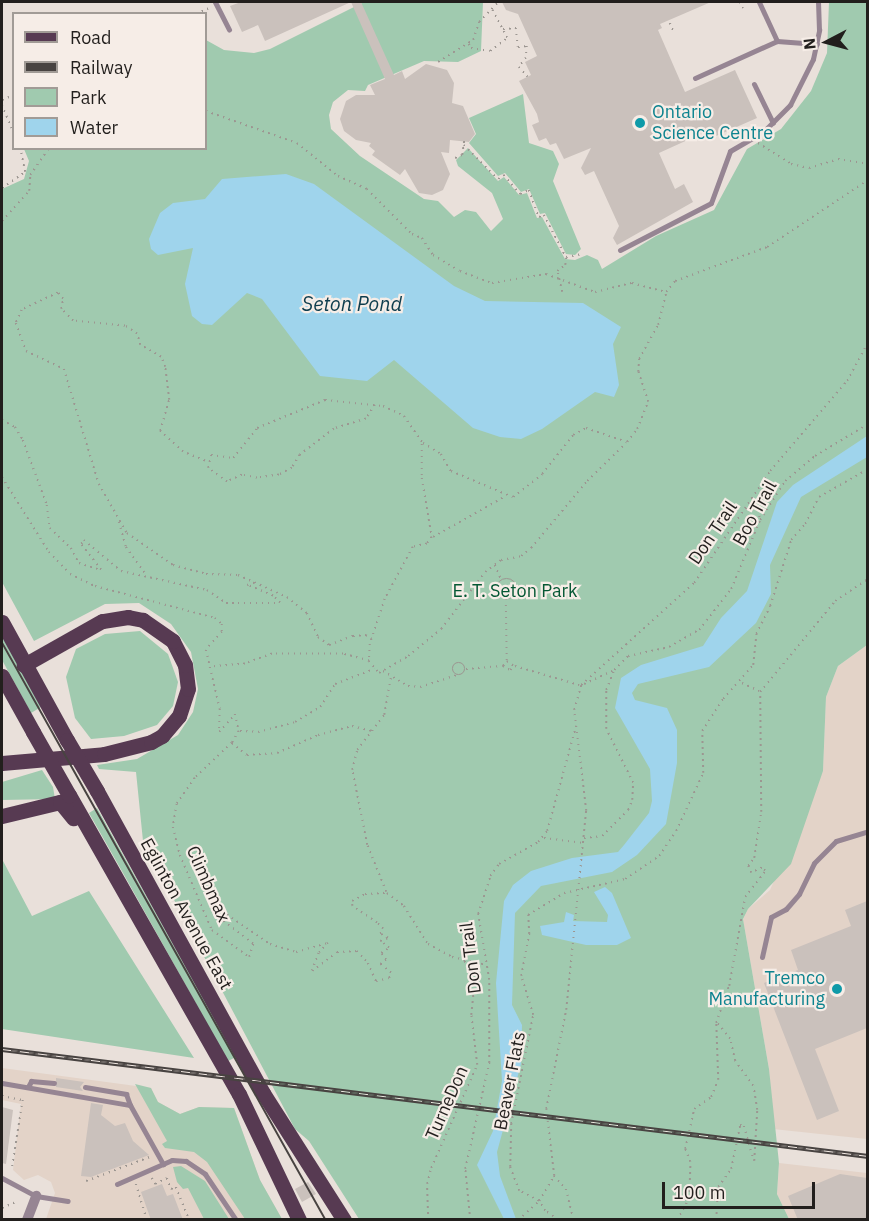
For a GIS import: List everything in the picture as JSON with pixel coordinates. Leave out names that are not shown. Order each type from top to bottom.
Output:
[{"type":"main road","points":[[2,763],[104,754],[151,742],[162,735],[179,716],[188,689],[185,665],[173,641],[143,620],[128,617],[102,621],[24,664]]},
{"type":"main road","name":"Eglinton Avenue East","points":[[2,622],[262,1093],[344,1220]]},
{"type":"main road","points":[[2,676],[239,1094],[299,1220]]},
{"type":"main road","points":[[2,816],[60,802],[66,807],[137,914]]},
{"type":"street","points":[[27,1220],[36,1196]]},
{"type":"lane","points":[[759,2],[777,40]]},
{"type":"lane","points":[[620,250],[711,203],[730,151],[773,123],[790,105],[807,75],[817,44],[818,2]]},
{"type":"lane","points":[[214,4],[229,30]]},
{"type":"lane","points":[[694,78],[777,40],[817,44]]},
{"type":"lane","points":[[754,84],[773,123]]},
{"type":"lane","points":[[762,957],[771,917],[786,909],[799,894],[814,863],[836,842],[867,831]]},
{"type":"lane","points":[[28,1087],[31,1081],[54,1083]]},
{"type":"lane","points":[[2,1083],[130,1105]]},
{"type":"lane","points":[[85,1087],[126,1094],[163,1164]]},
{"type":"lane","points":[[117,1184],[163,1164],[181,1160],[200,1168],[236,1220]]},
{"type":"lane","points":[[2,1178],[36,1196],[68,1201]]},
{"type":"path","points":[[438,62],[469,43],[479,22],[498,2]]},
{"type":"path","points":[[740,2],[743,8]]},
{"type":"path","points":[[200,12],[214,4]]},
{"type":"path","points":[[469,43],[479,50],[496,50],[507,38],[492,10]]},
{"type":"path","points":[[670,23],[673,30]]},
{"type":"path","points":[[503,29],[516,28],[518,47],[527,46],[526,58],[519,67],[528,77]]},
{"type":"path","points":[[2,105],[12,129]]},
{"type":"path","points":[[207,111],[297,143],[338,176],[367,189],[412,234],[422,238],[433,255],[460,271],[502,284],[537,274],[595,292],[632,283],[666,292]]},
{"type":"path","points":[[752,138],[791,164],[816,168],[838,159],[867,164]]},
{"type":"path","points":[[455,158],[462,155],[464,141]]},
{"type":"path","points":[[464,145],[498,179],[504,175],[520,194],[529,190],[538,217],[544,215],[566,257],[566,264],[557,271],[562,292]]},
{"type":"path","points":[[2,188],[25,172],[20,150]]},
{"type":"path","points":[[2,221],[29,191],[30,175],[48,150]]},
{"type":"path","points":[[382,671],[441,629],[485,572],[495,564],[521,556],[531,548],[588,481],[627,442],[641,424],[647,406],[639,359],[658,325],[666,292],[675,281],[703,268],[767,247],[867,180]]},
{"type":"path","points":[[566,257],[582,254]]},
{"type":"path","points":[[147,576],[126,547],[118,519],[83,441],[78,406],[64,369],[26,351],[16,323],[29,304],[58,293],[67,316],[89,324],[114,324],[131,330],[140,345],[160,357],[165,367],[169,400],[160,431],[183,452],[197,461],[207,461]]},
{"type":"path","name":"Don Trail","points":[[581,686],[691,587],[770,471],[847,381],[867,342]]},
{"type":"path","points":[[375,405],[366,419],[334,429],[300,455],[292,468],[279,475],[257,478],[242,476],[227,482],[208,468],[207,461],[211,454],[233,458],[257,428],[326,400],[375,405],[404,416],[423,443],[441,454],[451,471],[505,496],[513,497],[523,492],[573,435],[586,428],[627,442]]},
{"type":"path","points":[[2,420],[15,428],[23,440],[47,505],[50,528],[71,548],[79,563],[101,570],[81,544],[84,540],[121,572],[207,590],[226,603],[280,603],[273,596],[247,585],[257,582]]},
{"type":"path","name":"Boo Trail","points":[[581,686],[614,670],[626,657],[669,647],[699,630],[731,589],[760,520],[785,481],[815,456],[867,424]]},
{"type":"path","points":[[423,443],[422,478],[432,537]]},
{"type":"path","name":"Beaver Flats","points":[[558,1220],[544,1211],[539,1201],[519,1191],[510,1167],[511,1124],[533,1015],[521,976],[523,952],[529,934],[528,915],[549,899],[625,879],[659,856],[676,831],[704,773],[702,731],[723,699],[741,683],[753,665],[756,634],[770,606],[791,540],[805,524],[819,497],[867,469]]},
{"type":"path","points":[[2,477],[49,552],[70,574],[95,586],[215,618],[222,624],[222,632],[206,650],[220,709],[219,732],[235,714],[239,731],[258,732],[295,722],[320,707],[335,684],[375,669],[420,687],[464,674],[466,669]]},
{"type":"path","points":[[369,661],[372,639],[385,599],[413,547],[428,544],[432,537],[505,496]]},
{"type":"path","points":[[744,509],[758,510],[760,520]]},
{"type":"path","points":[[118,519],[127,532],[172,565],[206,574],[238,575],[257,582],[302,608],[323,642],[329,645],[343,637],[366,634],[372,639]]},
{"type":"path","points":[[495,564],[502,580],[497,592],[506,599]]},
{"type":"path","points":[[502,580],[509,579],[516,586],[514,596],[506,599]]},
{"type":"path","points":[[677,1220],[688,1198],[690,1162],[685,1149],[694,1109],[711,1097],[718,1080],[716,1023],[729,986],[745,897],[765,871],[762,868],[751,873],[748,866],[754,858],[761,812],[760,692],[835,602],[867,579]]},
{"type":"path","points":[[503,666],[507,661],[506,599]]},
{"type":"path","points":[[210,667],[245,663],[272,654],[343,654],[369,661],[375,669]]},
{"type":"path","points":[[507,661],[515,666],[581,686],[574,710],[586,807],[584,843],[566,1010],[546,1109],[554,1176],[566,1189],[574,1220]]},
{"type":"path","points":[[456,675],[455,665],[463,664],[466,669]]},
{"type":"path","points":[[466,669],[503,666],[510,670],[515,666]]},
{"type":"path","points":[[584,838],[602,836],[628,810],[632,800],[632,782],[606,729],[606,690],[614,670]]},
{"type":"path","points":[[391,676],[384,716],[357,750],[352,770],[367,845],[387,893],[404,906],[428,944],[464,960],[486,965]]},
{"type":"path","points":[[741,683],[760,692]]},
{"type":"path","points":[[232,743],[247,755],[277,753],[318,735],[352,726],[373,732]]},
{"type":"path","points":[[576,726],[563,780],[543,838],[584,843]]},
{"type":"path","name":"Climbmax","points":[[239,731],[232,743],[195,778],[177,804],[172,828],[180,855],[212,930],[249,957],[253,944],[219,918],[222,911],[270,944],[296,952],[325,941],[328,943],[319,953],[312,971],[337,952],[357,951],[368,963],[376,981],[381,981],[391,975],[380,966],[386,960],[381,953],[388,948],[380,941],[388,938],[380,934],[383,929],[377,923],[352,906],[352,901],[365,894],[387,893]]},
{"type":"path","name":"Don Trail","points":[[470,1220],[465,1169],[489,1063],[486,965],[477,914],[490,876],[511,854],[543,838]]},
{"type":"path","name":"TurneDon","points":[[428,1220],[427,1184],[431,1168],[477,1065],[471,1015],[474,985],[464,960]]},
{"type":"path","points":[[716,1023],[730,1039],[735,1061],[753,1086],[757,1110],[754,1161],[744,1126],[740,1125],[731,1169],[718,1187],[716,1220]]},
{"type":"path","points":[[2,1096],[23,1100],[12,1169]]},
{"type":"path","points":[[86,1182],[150,1157]]},
{"type":"path","points":[[518,1220],[539,1201],[554,1176]]},
{"type":"path","points":[[147,1220],[135,1187],[152,1178],[155,1184],[167,1179],[171,1189],[176,1187],[189,1220]]},
{"type":"path","points":[[2,1208],[18,1201]]},
{"type":"path","points":[[2,1215],[3,1220]]},
{"type":"shaded area","points":[[867,645],[867,1139],[773,1129],[769,1069],[743,919],[748,909],[770,890],[823,771],[826,697],[838,666]]},
{"type":"shaded area","points":[[2,1068],[151,1088],[158,1102],[180,1114],[199,1107],[234,1108],[260,1180],[282,1219],[46,1219],[55,1193],[51,1182],[38,1175],[24,1180],[13,1170],[21,1104],[2,1100]]},
{"type":"shaded area","points":[[779,1163],[867,1173],[867,1219],[789,1219],[777,1194]]},
{"type":"green space","name":"E. T. Seton Park","points":[[364,2],[483,2],[481,51],[458,62],[424,61],[368,85],[365,91],[348,90],[333,102],[329,115],[331,129],[360,156],[424,199],[438,201],[454,217],[465,210],[476,212],[491,231],[503,219],[492,193],[458,166],[456,160],[468,148],[498,181],[504,177],[519,195],[527,193],[537,218],[542,217],[565,259],[575,260],[587,255],[598,260],[602,269],[656,236],[714,210],[747,149],[781,129],[811,91],[827,53],[829,2],[867,2],[867,645],[838,666],[826,697],[823,771],[791,864],[748,909],[743,919],[769,1069],[779,1163],[777,1194],[789,1219],[359,1219],[309,1141],[295,1129],[143,841],[136,772],[99,769],[97,765],[137,759],[178,735],[193,712],[198,689],[191,652],[171,624],[139,603],[105,604],[34,641],[2,582],[2,189],[24,179],[29,161],[24,150],[207,150],[207,41],[224,50],[254,53],[270,49]]},
{"type":"green space","points":[[523,94],[529,143],[553,151],[559,164],[553,181],[581,249],[575,255],[566,254],[545,213],[540,214],[529,189],[521,192],[505,173],[498,176],[469,143],[476,134],[469,118]]},
{"type":"green space","points":[[140,631],[168,654],[178,682],[173,706],[157,725],[124,736],[91,739],[75,718],[66,677],[76,649],[105,634]]},
{"type":"green space","points":[[2,635],[41,707],[31,713],[2,660]]},
{"type":"green space","points":[[42,770],[53,787],[55,799],[2,800],[2,782]]},
{"type":"green space","points":[[97,808],[236,1057],[228,1061],[89,813]]},
{"type":"green space","points":[[2,859],[32,916],[89,891],[194,1058],[2,1029]]},
{"type":"green space","points":[[135,1084],[151,1088],[158,1102],[180,1114],[199,1107],[234,1108],[260,1180],[282,1219],[245,1219],[207,1162],[194,1152],[165,1148],[162,1144],[167,1141]]},
{"type":"green space","points":[[181,1166],[205,1181],[229,1219],[204,1219],[188,1188],[183,1189],[177,1182],[173,1167]]},
{"type":"water","name":"Seton Pond","points":[[286,174],[314,184],[454,286],[485,301],[583,303],[621,327],[613,344],[619,385],[614,397],[595,392],[542,429],[521,439],[500,437],[473,428],[394,360],[367,381],[320,376],[262,299],[247,293],[212,325],[202,324],[192,316],[185,284],[193,248],[158,255],[151,249],[149,239],[160,213],[173,203],[205,199],[222,179]]},
{"type":"water","points":[[867,436],[867,457],[801,497],[770,565],[771,594],[756,623],[709,667],[638,684],[632,693],[635,700],[667,708],[677,730],[677,763],[666,824],[637,855],[612,872],[541,886],[515,913],[512,1005],[522,1025],[521,1064],[497,1152],[500,1176],[516,1219],[504,1219],[477,1165],[493,1131],[502,1081],[496,983],[504,901],[513,885],[531,871],[572,858],[618,852],[649,813],[652,801],[650,769],[615,708],[621,678],[641,665],[703,646],[721,618],[747,591],[777,502],[793,485]]},
{"type":"water","points":[[605,887],[612,893],[631,938],[617,945],[586,945],[542,935],[540,926],[564,922],[566,912],[574,915],[573,921],[607,922],[608,915],[594,892]]},
{"type":"building","points":[[241,2],[351,2],[265,41],[258,25],[242,32],[230,6]]},
{"type":"building","points":[[351,2],[361,2],[394,75],[402,71],[405,79],[426,64],[447,70],[454,83],[452,103],[463,106],[475,134],[469,142],[450,140],[449,153],[441,152],[450,174],[443,190],[432,195],[419,193],[405,169],[400,175],[372,155],[375,151],[369,146],[371,143],[356,140],[344,131],[340,119],[346,101],[356,95],[375,95],[370,85],[385,79]]},
{"type":"building","name":"Ontario Science Centre","points":[[502,2],[711,2],[660,24],[662,28],[658,30],[685,92],[735,70],[757,118],[707,140],[703,133],[659,153],[675,189],[684,184],[693,202],[617,245],[613,238],[619,226],[594,171],[585,175],[581,168],[591,148],[564,159],[556,143],[550,145],[546,138],[539,141],[532,125],[539,122],[537,114],[519,81],[531,75],[525,62],[537,56],[518,14],[506,10]]},
{"type":"building","points":[[867,901],[867,1028],[815,1049],[839,1111],[817,1120],[764,983],[798,970],[791,950],[851,926],[845,910]]},
{"type":"building","points":[[56,1078],[84,1082],[80,1087],[83,1091],[56,1087]]},
{"type":"building","points":[[91,1103],[103,1105],[101,1115],[115,1126],[125,1123],[133,1141],[149,1155],[91,1177],[81,1176]]},
{"type":"building","points":[[2,1107],[13,1110],[6,1164],[2,1163]]},
{"type":"building","points":[[840,1174],[867,1178],[867,1220],[798,1220],[788,1196]]},
{"type":"building","points":[[308,1182],[316,1194],[302,1202],[295,1189]]},
{"type":"building","points":[[162,1184],[167,1196],[173,1194],[183,1220],[151,1220],[141,1192]]},
{"type":"tram line","points":[[2,642],[326,1220]]},
{"type":"railway","points":[[2,1049],[868,1156]]},
{"type":"place","name":"Ontario Science Centre","points":[[640,123]]},
{"type":"place","name":"Tremco Manufacturing","points":[[837,989]]}]
